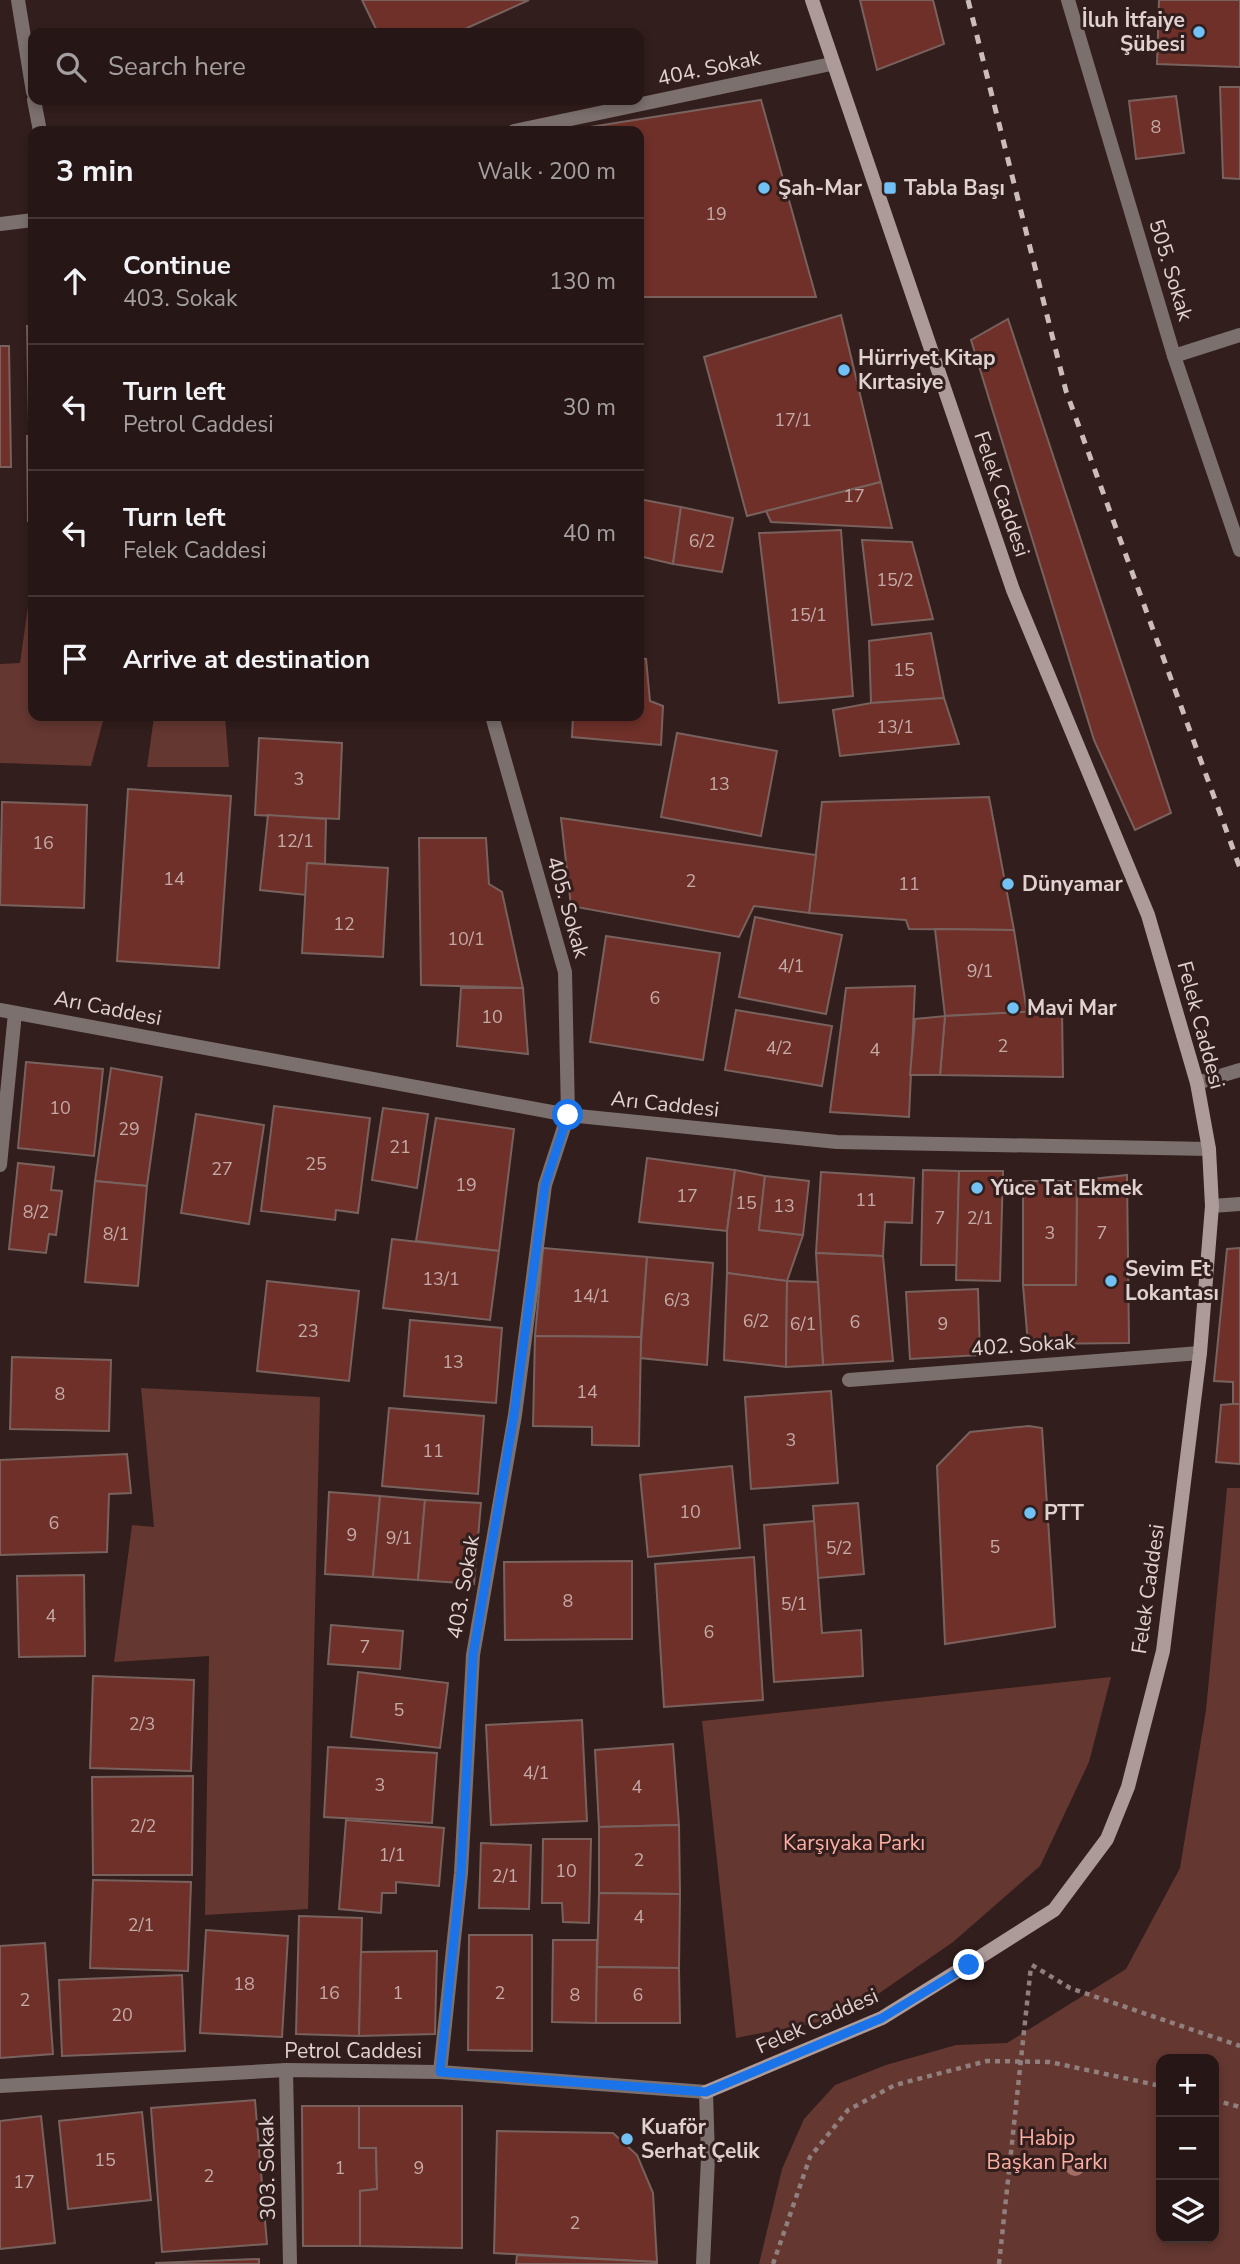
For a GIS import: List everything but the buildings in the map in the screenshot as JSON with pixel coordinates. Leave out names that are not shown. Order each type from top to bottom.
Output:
[{"type":"main road","name":"Felek Caddesi","points":[[706,2092],[882,2018],[1003,1943],[1054,1910],[1107,1839],[1128,1787],[1163,1651],[1200,1353],[1212,1206],[1209,1149],[1197,1083],[1148,915],[1013,590],[831,64],[812,0]]},
{"type":"street","points":[[18,0],[28,61]]},
{"type":"street","name":"505. Sokak","points":[[1068,0],[1174,356],[1240,550]]},
{"type":"street","name":"404. Sokak","points":[[644,104],[831,64]]},
{"type":"street","points":[[35,105],[39,126]]},
{"type":"street","name":"404. Sokak","points":[[538,126],[637,105]]},
{"type":"street","points":[[0,224],[28,221]]},
{"type":"street","points":[[1174,356],[1240,335]]},
{"type":"street","name":"405. Sokak","points":[[493,721],[565,972],[568,1115]]},
{"type":"street","name":"Arı Caddesi","points":[[0,1010],[568,1115],[837,1142],[1209,1149]]},
{"type":"street","points":[[0,1165],[15,1013]]},
{"type":"street","points":[[1197,1083],[1240,1070]]},
{"type":"street","name":"403. Sokak","points":[[440,2072],[461,1873],[473,1655],[514,1415],[545,1185],[568,1115]]},
{"type":"street","points":[[1212,1206],[1240,1204]]},
{"type":"street","name":"402. Sokak","points":[[849,1380],[1200,1353]]},
{"type":"street","name":"Petrol Caddesi","points":[[0,2086],[286,2070],[440,2072],[706,2092]]},
{"type":"street","name":"303. Sokak","points":[[286,2070],[290,2264]]},
{"type":"street","points":[[703,2264],[708,2158],[706,2092]]},
{"type":"path","points":[[1003,1943],[1070,1988],[1240,2046]]},
{"type":"path","points":[[999,2264],[1032,1965]]},
{"type":"path","points":[[773,2264],[810,2157],[848,2110],[895,2085],[987,2061],[1051,2062],[1156,2084]]},
{"type":"path","points":[[1219,2101],[1240,2107]]},
{"type":"green space","points":[[28,607],[28,721],[103,721],[91,766],[0,763],[0,664],[20,663]]},
{"type":"green space","points":[[153,721],[225,721],[229,767],[147,767]]},
{"type":"green space","points":[[141,1388],[320,1397],[308,1909],[205,1915],[209,1656],[114,1662],[132,1525],[154,1527]]},
{"type":"green space","name":"Habip Başkan Parkı","points":[[1227,1488],[1240,1488],[1240,2264],[759,2264],[782,2169],[804,2119],[835,2085],[886,2065],[956,2045],[1007,2043],[1126,1969],[1180,1868],[1206,1710]]},
{"type":"green space","name":"Karşıyaka Parkı","points":[[1111,1677],[1089,1762],[1040,1866],[953,1942],[845,2017],[736,2038],[702,1721]]},
{"type":"railway","points":[[968,0],[1066,391],[1240,868]]},
{"type":"place","name":"İluh İtfaiye Şübesi","points":[[1199,32]]},
{"type":"place","name":"Şah-Mar","points":[[764,188]]},
{"type":"place","name":"Tabla Başı","points":[[890,188]]},
{"type":"place","name":"Hürriyet Kitap Kırtasiye","points":[[844,370]]},
{"type":"place","name":"Dünyamar","points":[[1008,884]]},
{"type":"place","name":"Mavi Mar","points":[[1013,1008]]},
{"type":"place","name":"Yüce Tat Ekmek","points":[[977,1188]]},
{"type":"place","name":"Sevim Et Lokantası","points":[[1111,1281]]},
{"type":"place","name":"PTT","points":[[1030,1513]]},
{"type":"place","name":"Kuaför Serhat Çelik","points":[[627,2139]]},
{"type":"route","points":[[568,1115],[545,1185],[514,1415],[473,1655],[461,1873],[440,2072],[706,2092],[882,2018],[969,1965]]}]
